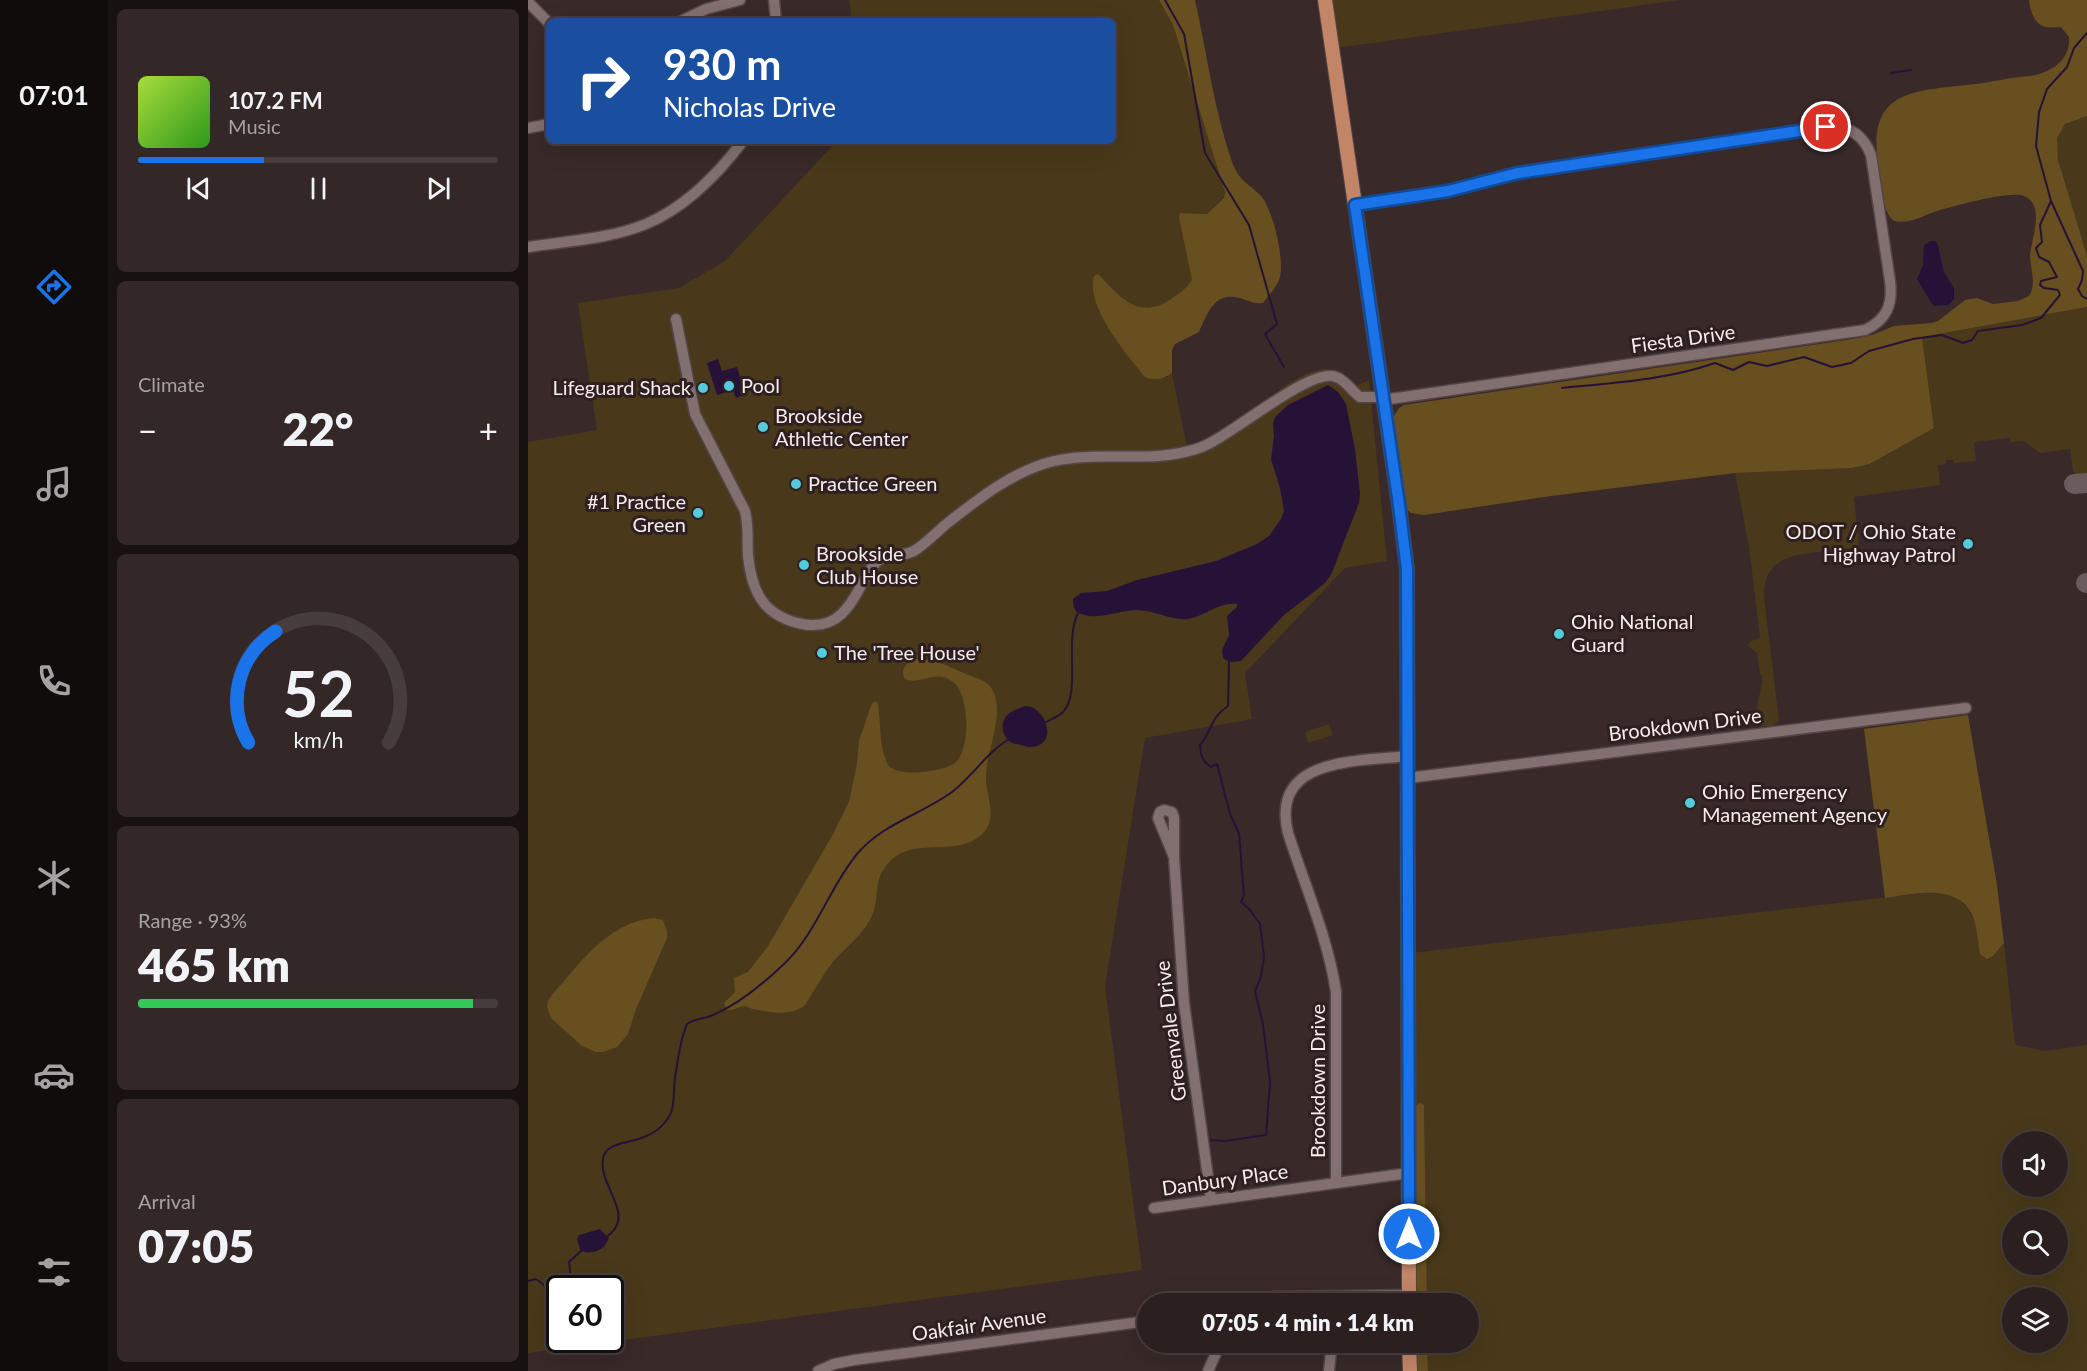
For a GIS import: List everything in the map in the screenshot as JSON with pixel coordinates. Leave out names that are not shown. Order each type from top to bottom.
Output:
[{"type":"main road","points":[[1325,0],[1407,569],[1409,1293]]},
{"type":"main road","points":[[1409,1353],[1410,1371]]},
{"type":"street","points":[[687,18],[706,9],[740,0]]},
{"type":"street","points":[[774,0],[776,18]]},
{"type":"street","points":[[528,2],[546,20]]},
{"type":"street","points":[[528,128],[546,125]]},
{"type":"street","name":"Fiesta Drive","points":[[676,319],[694,411],[745,511],[750,568],[760,600],[767,609],[778,616],[811,625],[830,622],[844,614],[877,561],[913,551],[994,489],[1016,476],[1040,466],[1071,458],[1152,457],[1197,449],[1230,433],[1274,402],[1325,376],[1337,377],[1359,397],[1383,398],[1865,330],[1881,321],[1890,307],[1892,298],[1868,148],[1856,132],[1835,126],[1518,173],[1448,191],[1355,205]]},
{"type":"street","points":[[528,247],[628,230],[663,216],[693,194],[740,144]]},
{"type":"street","name":"Brookdown Drive","points":[[1407,778],[1966,708]]},
{"type":"street","name":"Brookdown Drive","points":[[1335,1183],[1336,992],[1323,938],[1287,833],[1284,816],[1285,801],[1299,780],[1307,773],[1320,768],[1407,756]]},
{"type":"street","name":"Greenvale Drive","points":[[1174,857],[1184,1003],[1211,1200]]},
{"type":"street","name":"Danbury Place","points":[[1154,1208],[1409,1173]]},
{"type":"street","name":"Oakfair Avenue","points":[[818,1371],[834,1364],[854,1360],[1137,1322]]},
{"type":"street","points":[[1208,1371],[1216,1353]]},
{"type":"street","points":[[1329,1371],[1331,1353]]},
{"type":"shaded area","points":[[849,0],[1159,0],[1173,25],[1225,191],[1224,197],[1207,214],[1180,213],[1192,280],[1182,292],[1168,302],[1152,308],[1134,306],[1120,296],[1150,379],[1167,377],[1172,373],[1187,447],[1225,432],[1279,390],[1308,373],[1334,370],[1343,374],[1356,386],[1369,380],[1387,561],[1345,568],[1245,673],[1252,719],[1145,738],[1105,986],[1142,1270],[624,1340],[624,1275],[546,1275],[546,1351],[528,1353],[528,442],[597,430],[578,303],[679,288],[725,261],[834,144],[1116,144],[1116,18],[852,18]]},
{"type":"shaded area","points":[[1159,0],[1195,0],[1216,102],[1232,162],[1238,174],[1266,203],[1280,250],[1281,272],[1276,286],[1263,303],[1227,297],[1216,303],[1199,332],[1175,344],[1172,350],[1172,373],[1155,379],[1145,377],[1109,330],[1096,301],[1093,288],[1094,276],[1098,274],[1121,297],[1137,306],[1147,308],[1168,301],[1192,280],[1180,213],[1207,214],[1224,198],[1225,192],[1173,25]]},
{"type":"shaded area","points":[[1329,0],[1679,0],[1336,48]]},
{"type":"shaded area","points":[[2029,0],[2087,0],[2087,116],[2065,124],[2057,138],[2058,160],[2087,256],[2087,307],[1922,337],[1934,428],[1870,464],[1852,468],[1735,473],[1551,496],[1424,515],[1411,513],[1406,509],[1393,417],[1404,405],[1853,339],[1872,335],[1894,326],[1938,321],[1965,300],[1977,298],[1993,304],[2018,301],[2029,296],[2033,286],[2030,255],[2036,223],[2031,201],[2024,196],[2006,195],[1934,212],[1909,221],[1894,221],[1886,210],[1882,197],[1877,144],[1879,125],[1885,111],[1895,101],[1909,94],[2031,76],[2058,64],[2067,52],[2069,37],[2061,27],[2046,27],[2038,23]]},
{"type":"shaded area","points":[[2087,116],[2087,256],[2061,173],[2057,141],[2059,131],[2064,125]]},
{"type":"shaded area","points":[[1935,241],[1938,245],[1944,272],[1954,288],[1954,299],[1948,305],[1935,306],[1932,304],[1917,279],[1923,265],[1924,245]]},
{"type":"shaded area","points":[[2087,307],[2087,476],[2076,475],[2073,471],[2070,449],[2040,453],[2024,441],[2011,442],[2010,438],[1974,442],[1976,461],[1954,463],[1953,460],[1946,460],[1946,464],[1938,465],[1940,485],[1854,497],[1859,547],[1817,552],[1786,559],[1772,568],[1768,576],[1764,598],[1779,720],[1773,726],[1762,726],[1757,707],[1762,675],[1760,675],[1757,653],[1748,646],[1750,642],[1760,637],[1749,547],[1735,473],[1852,468],[1871,464],[1934,428],[1922,337]]},
{"type":"shaded area","points":[[718,359],[722,371],[737,367],[746,394],[736,398],[733,390],[717,395],[707,363]]},
{"type":"shaded area","points":[[1328,385],[1338,392],[1346,404],[1355,449],[1359,503],[1331,575],[1324,584],[1284,615],[1241,661],[1229,662],[1223,658],[1222,650],[1229,635],[1227,616],[1237,607],[1237,604],[1224,605],[1188,619],[1143,610],[1088,616],[1075,610],[1073,599],[1081,593],[1107,591],[1137,580],[1216,561],[1257,544],[1269,536],[1284,511],[1271,459],[1275,417],[1288,405]]},
{"type":"shaded area","points":[[917,659],[935,661],[981,680],[989,685],[995,695],[997,718],[986,778],[991,812],[985,831],[976,839],[965,844],[905,852],[887,864],[879,879],[871,918],[858,936],[832,963],[805,1005],[794,1011],[781,1013],[745,1006],[727,1010],[724,1003],[735,992],[734,978],[748,972],[768,946],[832,836],[849,802],[859,741],[872,703],[876,701],[878,704],[883,749],[891,768],[908,772],[930,771],[955,763],[960,756],[966,735],[963,698],[959,689],[947,678],[934,677],[911,681],[905,679],[903,672],[905,666]]},
{"type":"shaded area","points":[[1025,706],[1039,713],[1047,727],[1045,741],[1039,746],[1029,747],[1011,743],[1004,734],[1003,722],[1007,716],[1014,710]]},
{"type":"shaded area","points":[[1968,715],[1997,885],[2004,943],[1993,956],[1987,959],[1980,954],[1973,917],[1966,906],[1957,899],[1934,893],[1885,898],[1864,729]]},
{"type":"shaded area","points":[[1329,724],[1333,735],[1308,743],[1305,732]]},
{"type":"shaded area","points":[[1923,893],[1951,895],[1966,906],[1971,914],[1987,959],[1993,956],[2004,943],[2015,1045],[2045,1051],[2087,1045],[2087,1371],[1428,1371],[1427,1353],[1479,1353],[1479,1293],[1427,1293],[1424,1105],[1420,1102],[1414,1108],[1412,953]]},
{"type":"shaded area","points":[[654,918],[663,920],[667,938],[636,1009],[628,1034],[617,1047],[603,1052],[596,1052],[582,1046],[551,1018],[547,1007],[548,1002],[583,959],[604,940],[627,925]]},
{"type":"shaded area","points":[[1420,1102],[1424,1105],[1427,1293],[1414,1293],[1414,1108]]},
{"type":"shaded area","points":[[600,1229],[609,1238],[604,1247],[592,1252],[580,1250],[577,1239],[579,1235]]},
{"type":"shaded area","points":[[1415,1353],[1427,1353],[1428,1371],[1416,1371]]},
{"type":"waterway","points":[[1165,0],[1184,34],[1205,153],[1249,225],[1277,324],[1265,334],[1284,367]]},
{"type":"waterway","points":[[2087,33],[2074,48],[2067,67],[2047,89],[2039,112],[2036,146],[2051,201],[2083,271],[2078,289],[2087,299]]},
{"type":"waterway","points":[[1891,73],[1911,70]]},
{"type":"waterway","points":[[1562,388],[1659,377],[1715,363],[1733,370],[1749,362],[1767,366],[1804,357],[1832,367],[1851,363],[1869,351],[1913,339],[1942,335],[1963,343],[1972,340],[1978,331],[2022,325],[2041,318],[2060,295],[2058,290],[2044,288],[2040,285],[2041,281],[2057,277],[2049,262],[2039,257],[2036,248],[2042,242],[2040,225],[2051,201]]},
{"type":"waterway","points":[[1044,723],[1062,713],[1069,702],[1072,678],[1072,637],[1078,613]]},
{"type":"waterway","points":[[1211,1140],[1225,1141],[1266,1135],[1270,1083],[1263,1024],[1255,991],[1261,977],[1264,957],[1260,924],[1241,902],[1244,895],[1239,834],[1230,814],[1217,764],[1211,767],[1206,763],[1200,745],[1217,715],[1228,706],[1229,662]]},
{"type":"waterway","points":[[605,1238],[614,1229],[618,1220],[618,1211],[603,1170],[605,1153],[613,1146],[650,1134],[662,1126],[669,1117],[673,1106],[680,1050],[687,1024],[723,1010],[768,979],[805,939],[847,867],[867,844],[890,827],[952,792],[993,751],[1009,739]]},
{"type":"waterway","points":[[571,1275],[569,1262],[582,1250]]},
{"type":"waterway","points":[[528,1281],[536,1279],[546,1287]]},
{"type":"taxiway","points":[[2074,484],[2087,483]]},
{"type":"place","name":"Pool","points":[[729,386]]},
{"type":"place","name":"Lifeguard Shack","points":[[703,388]]},
{"type":"place","name":"Brookside Athletic Center","points":[[763,427]]},
{"type":"place","name":"Practice Green","points":[[796,484]]},
{"type":"place","name":"#1 Practice Green","points":[[698,513]]},
{"type":"place","name":"ODOT / Ohio State Highway Patrol","points":[[1968,544]]},
{"type":"place","name":"Brookside Club House","points":[[804,565]]},
{"type":"place","name":"Ohio National Guard","points":[[1559,634]]},
{"type":"place","name":"The 'Tree House'","points":[[822,653]]},
{"type":"place","name":"Ohio Emergency Management Agency","points":[[1690,803]]},
{"type":"route","points":[[1409,1234],[1407,569],[1355,205],[1448,191],[1518,173],[1826,127]]}]
